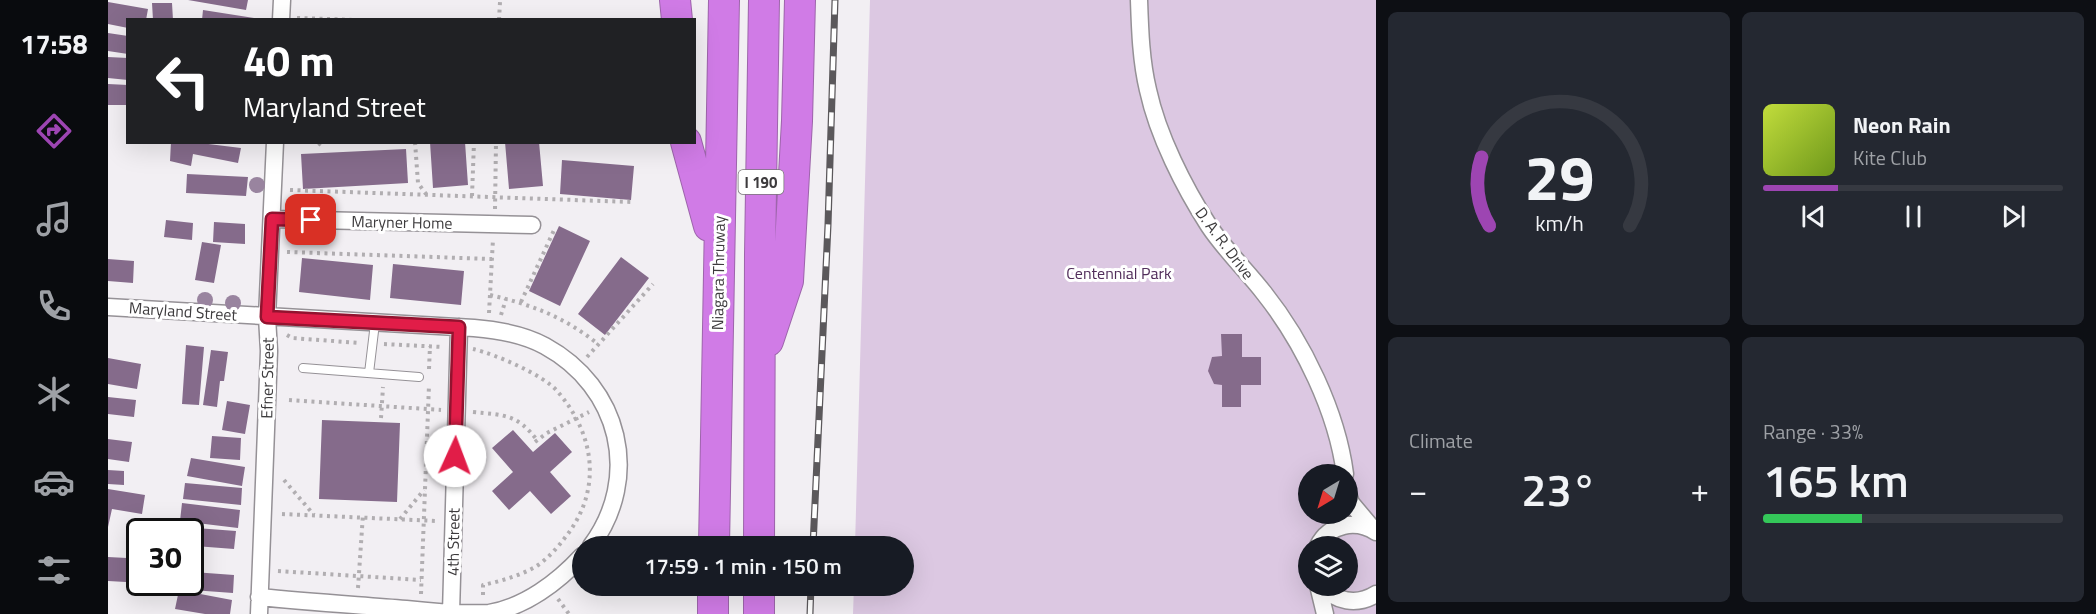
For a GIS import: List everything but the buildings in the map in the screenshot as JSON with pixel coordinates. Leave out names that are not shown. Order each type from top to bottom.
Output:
[{"type":"highway","points":[[675,0],[677,18]]},
{"type":"highway","name":"Niagara Thruway","points":[[714,536],[724,0]]},
{"type":"highway","name":"I 190","points":[[759,536],[764,0]]},
{"type":"highway","points":[[761,364],[788,281],[800,0]]},
{"type":"highway","points":[[687,144],[718,257]]},
{"type":"highway","points":[[713,596],[713,614]]},
{"type":"highway","points":[[759,596],[759,614]]},
{"type":"street","points":[[282,0],[289,18]]},
{"type":"street","name":"D. A. R. Drive","points":[[1139,0],[1140,36],[1148,91],[1163,137],[1184,185],[1210,228],[1265,294],[1291,332],[1312,371],[1332,419],[1343,464]]},
{"type":"street","name":"Efner Street","points":[[259,605],[269,351],[267,317],[276,144]]},
{"type":"street","name":"Maryner Home","points":[[272,219],[532,225]]},
{"type":"street","name":"Maryland Street","points":[[108,306],[375,323],[474,325],[504,331],[544,346],[568,362],[586,379],[605,404],[614,428],[619,457],[618,487],[609,518],[597,536]]},
{"type":"street","name":"4th Street","points":[[452,613],[474,325]]},
{"type":"street","points":[[1358,511],[1376,532]]},
{"type":"street","points":[[1327,536],[1337,527],[1352,524],[1376,532]]},
{"type":"street","points":[[259,605],[489,613],[515,605],[545,589],[572,567]]},
{"type":"street","points":[[1333,596],[1345,601],[1361,601],[1375,595]]},
{"type":"street","points":[[1343,614],[1375,595]]},
{"type":"street","points":[[1322,596],[1325,614]]},
{"type":"lane","points":[[369,374],[375,323]]},
{"type":"lane","points":[[303,369],[419,377]]},
{"type":"path","points":[[500,2],[500,18]]},
{"type":"path","points":[[415,144],[418,183],[427,195]]},
{"type":"path","points":[[472,196],[474,144]]},
{"type":"path","points":[[494,219],[496,144]]},
{"type":"path","points":[[290,190],[631,202]]},
{"type":"path","points":[[521,302],[555,228]]},
{"type":"path","points":[[474,325],[490,296],[493,238]]},
{"type":"path","points":[[287,252],[492,259]]},
{"type":"path","points":[[490,296],[521,302],[565,321],[597,346],[653,284]]},
{"type":"path","points":[[500,317],[506,299]]},
{"type":"path","points":[[292,338],[361,343]]},
{"type":"path","points":[[380,344],[448,347]]},
{"type":"path","points":[[421,600],[430,346]]},
{"type":"path","points":[[470,348],[488,352],[492,356],[517,365],[539,377],[557,391],[579,418],[588,445],[590,476],[585,506],[573,528],[555,551],[536,567],[509,579],[483,585],[483,588]]},
{"type":"path","points":[[381,418],[383,386]]},
{"type":"path","points":[[289,400],[429,409]]},
{"type":"path","points":[[484,413],[516,419],[528,429],[536,441],[547,432],[579,418]]},
{"type":"path","points":[[284,480],[314,515]]},
{"type":"path","points":[[400,519],[425,490]]},
{"type":"path","points":[[282,514],[363,516],[425,521]]},
{"type":"path","points":[[358,578],[363,516]]},
{"type":"path","points":[[278,572],[421,580]]},
{"type":"path","points":[[559,600],[569,614]]},
{"type":"green space","name":"Centennial Park","points":[[870,0],[1376,0],[1376,614],[853,614],[854,596],[914,596],[914,536],[855,536]]},
{"type":"railway","points":[[813,536],[828,225],[835,0]]},
{"type":"railway","points":[[810,614],[811,596]]},
{"type":"route","points":[[311,220],[272,219],[267,317],[459,327],[455,456]]}]
